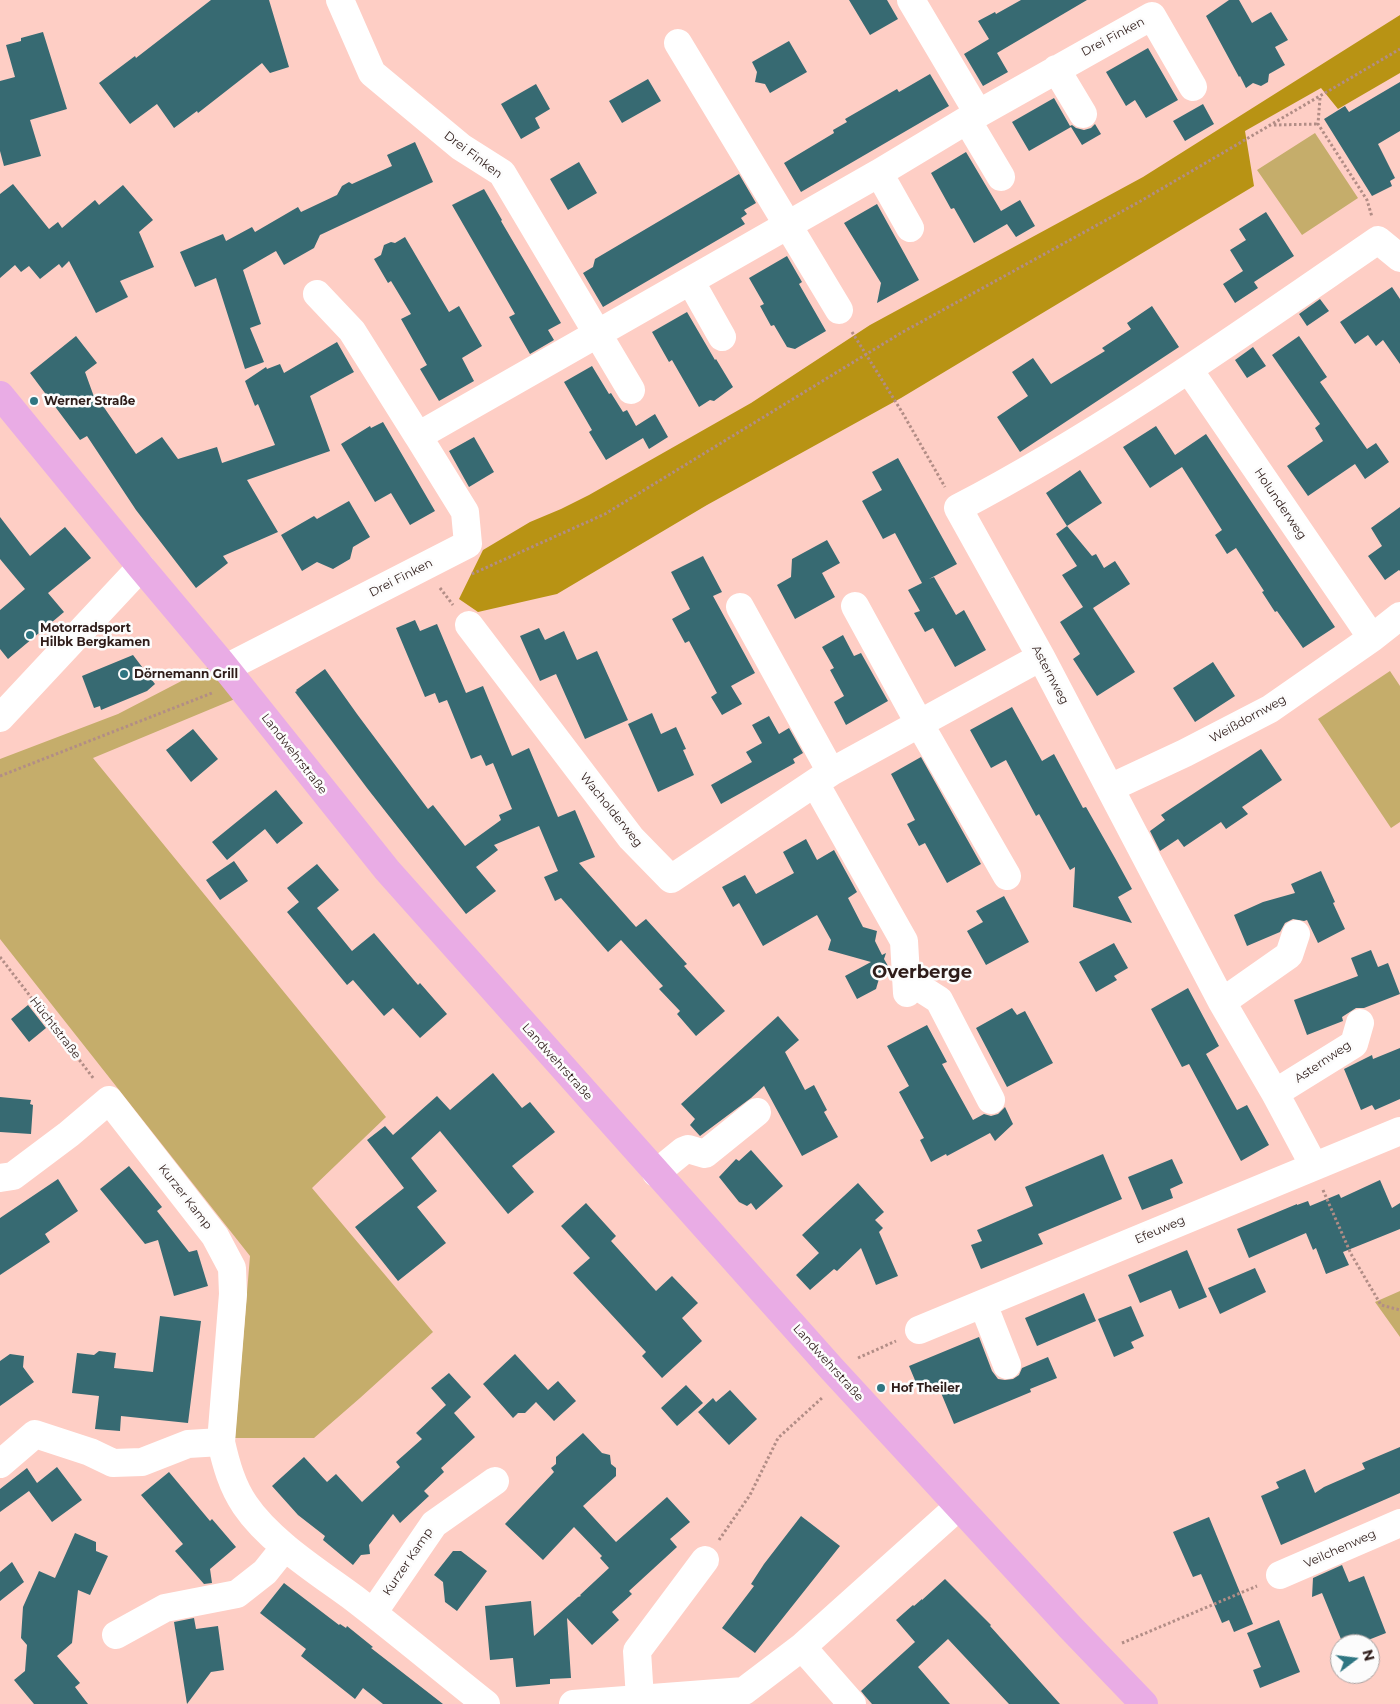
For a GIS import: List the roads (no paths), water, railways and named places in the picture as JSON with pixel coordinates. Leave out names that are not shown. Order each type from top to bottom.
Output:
[{"type":"main road","name":"Landwehrstraße","points":[[0,395],[232,675],[387,870],[837,1374],[958,1507],[1144,1704]]},
{"type":"street","name":"Drei Finken","points":[[340,0],[372,73],[461,147],[502,173],[598,333]]},
{"type":"street","points":[[911,0],[972,116],[1001,178]]},
{"type":"street","name":"Drei Finken","points":[[418,436],[691,282],[879,173],[972,116],[1152,16],[1193,87]]},
{"type":"street","points":[[678,43],[839,310]]},
{"type":"street","points":[[1056,69],[1083,114]]},
{"type":"street","points":[[879,173],[910,228]]},
{"type":"street","points":[[1188,370],[1378,240],[1400,258]]},
{"type":"street","points":[[691,282],[722,336]]},
{"type":"street","name":"Drei Finken","points":[[232,675],[468,544],[465,512],[352,331],[317,294]]},
{"type":"street","points":[[598,333],[631,390]]},
{"type":"street","name":"Asternweg","points":[[1188,370],[1013,479],[958,508],[1041,657],[1222,1002],[1275,1093],[1314,1166]]},
{"type":"street","name":"Holunderweg","points":[[1188,370],[1372,638]]},
{"type":"street","points":[[0,718],[141,567]]},
{"type":"street","points":[[856,606],[919,723],[1007,876]]},
{"type":"street","points":[[740,607],[904,941],[906,986],[939,1000],[991,1100]]},
{"type":"street","name":"Weißdornweg","points":[[1110,788],[1185,753],[1270,709],[1372,638],[1400,616]]},
{"type":"street","name":"Wacholderweg","points":[[468,625],[630,838],[671,879],[823,777],[1041,657]]},
{"type":"street","points":[[1222,1002],[1289,955],[1296,934]]},
{"type":"street","name":"Asternweg","points":[[1275,1093],[1354,1044],[1360,1023]]},
{"type":"street","name":"Kurzer Kamp","points":[[0,1178],[13,1176],[69,1134],[109,1100],[215,1236],[232,1268],[233,1294],[221,1442],[227,1466],[246,1506],[259,1522],[286,1547],[373,1613],[486,1704]]},
{"type":"street","points":[[656,1173],[688,1149],[705,1154],[757,1112]]},
{"type":"street","name":"Efeuweg","points":[[919,1330],[1400,1131]]},
{"type":"street","points":[[983,1304],[1007,1365]]},
{"type":"street","points":[[0,1464],[35,1434],[90,1452],[113,1463],[142,1462],[188,1444],[221,1442]]},
{"type":"street","name":"Kurzer Kamp","points":[[373,1613],[434,1524],[495,1481]]},
{"type":"street","points":[[573,1704],[744,1690],[802,1647],[958,1507]]},
{"type":"street","name":"Veilchenweg","points":[[1280,1575],[1400,1522]]},
{"type":"street","points":[[116,1635],[165,1608],[237,1594],[265,1572],[286,1547]]},
{"type":"street","points":[[640,1699],[637,1651],[705,1560]]},
{"type":"street","points":[[802,1647],[852,1704]]},
{"type":"place","name":"Werner Straße","points":[[34,401]]},
{"type":"place","name":"Motorradsport Hilbk Bergkamen","points":[[30,635]]},
{"type":"place","name":"Dörnemann Grill","points":[[124,674]]},
{"type":"place","name":"Hof Theiler","points":[[881,1388]]},
{"type":"district","name":"Overberge","points":[[922,973]]}]
